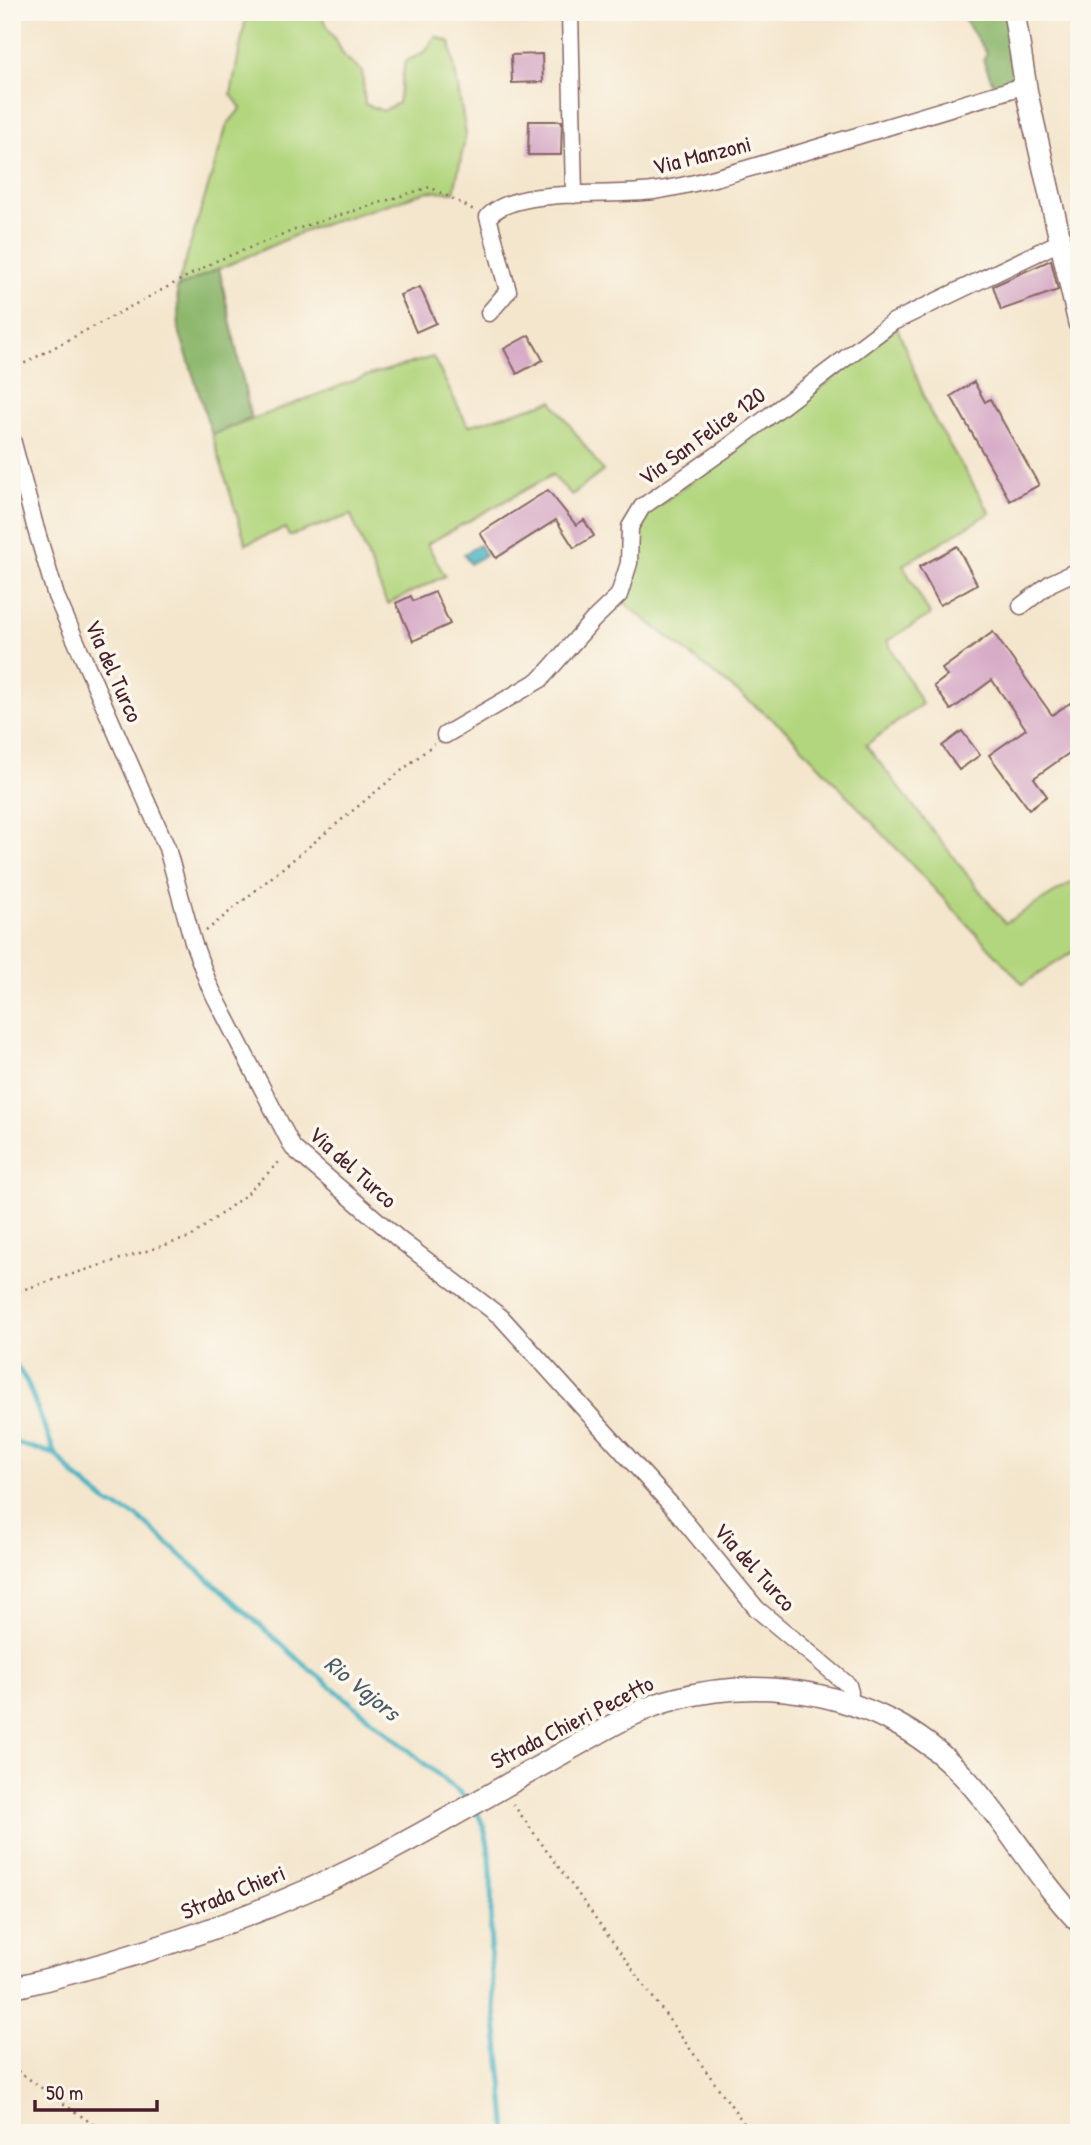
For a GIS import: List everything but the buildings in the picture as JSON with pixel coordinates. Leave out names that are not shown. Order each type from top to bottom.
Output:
[{"type":"main road","points":[[1014,12],[1026,85],[1079,323]]},
{"type":"main road","name":"Strada Chieri Pecetto","points":[[467,1806],[626,1718],[673,1699],[713,1692],[773,1688],[811,1693],[891,1722],[934,1749],[971,1782],[1058,1900],[1079,1922]]},
{"type":"main road","name":"Strada Chieri","points":[[12,1988],[198,1936],[259,1912],[366,1863],[467,1806]]},
{"type":"street","points":[[570,12],[574,195]]},
{"type":"street","name":"Via Manzoni","points":[[488,217],[496,208],[512,203],[557,195],[652,191],[734,172],[1026,85]]},
{"type":"street","points":[[488,217],[508,290],[489,313]]},
{"type":"street","name":"Via San Felice 120","points":[[445,735],[541,679],[619,595],[629,563],[630,527],[642,507],[727,448],[894,322],[1062,241]]},
{"type":"street","name":"Via del Turco","points":[[12,439],[56,596],[167,848],[193,942],[209,985],[293,1148],[400,1240],[501,1317],[673,1507],[757,1609],[848,1685],[849,1705]]},
{"type":"street","points":[[1021,606],[1051,583],[1079,570]]},
{"type":"path","points":[[12,370],[216,261],[305,226],[430,187],[488,217]]},
{"type":"path","points":[[193,942],[445,735]]},
{"type":"path","points":[[12,1293],[191,1237],[248,1193],[293,1148]]},
{"type":"path","points":[[501,1787],[751,2133]]},
{"type":"path","points":[[12,2067],[109,2133]]},
{"type":"green space","points":[[247,12],[319,12],[345,57],[362,71],[365,104],[383,111],[398,103],[405,62],[426,51],[435,36],[450,42],[466,134],[454,192],[429,191],[307,230],[177,288],[227,125],[241,108],[231,94]]},
{"type":"green space","points":[[959,12],[1007,12],[1017,80],[995,88],[983,60],[987,53]]},
{"type":"green space","points":[[219,268],[251,418],[212,435],[179,330],[177,288]]},
{"type":"green space","points":[[897,327],[931,414],[990,513],[903,565],[930,615],[887,641],[922,704],[866,745],[1005,923],[1079,878],[1079,948],[1023,984],[786,730],[623,602],[635,570],[637,526],[652,510],[826,384]]},
{"type":"green space","points":[[433,357],[468,426],[552,401],[603,471],[572,495],[552,475],[427,544],[445,576],[387,604],[351,515],[289,536],[285,528],[246,544],[212,435],[366,376]]},
{"type":"water","points":[[479,545],[485,555],[470,564],[464,554]]},
{"type":"waterway","name":"Rio Vajors","points":[[12,1359],[27,1382],[55,1454],[76,1477],[109,1504],[137,1516],[299,1660],[471,1802]]},
{"type":"waterway","points":[[12,1442],[55,1454]]},
{"type":"waterway","name":"Rio Vajors","points":[[476,1810],[483,1827],[491,1864],[491,1963],[507,2133]]}]
